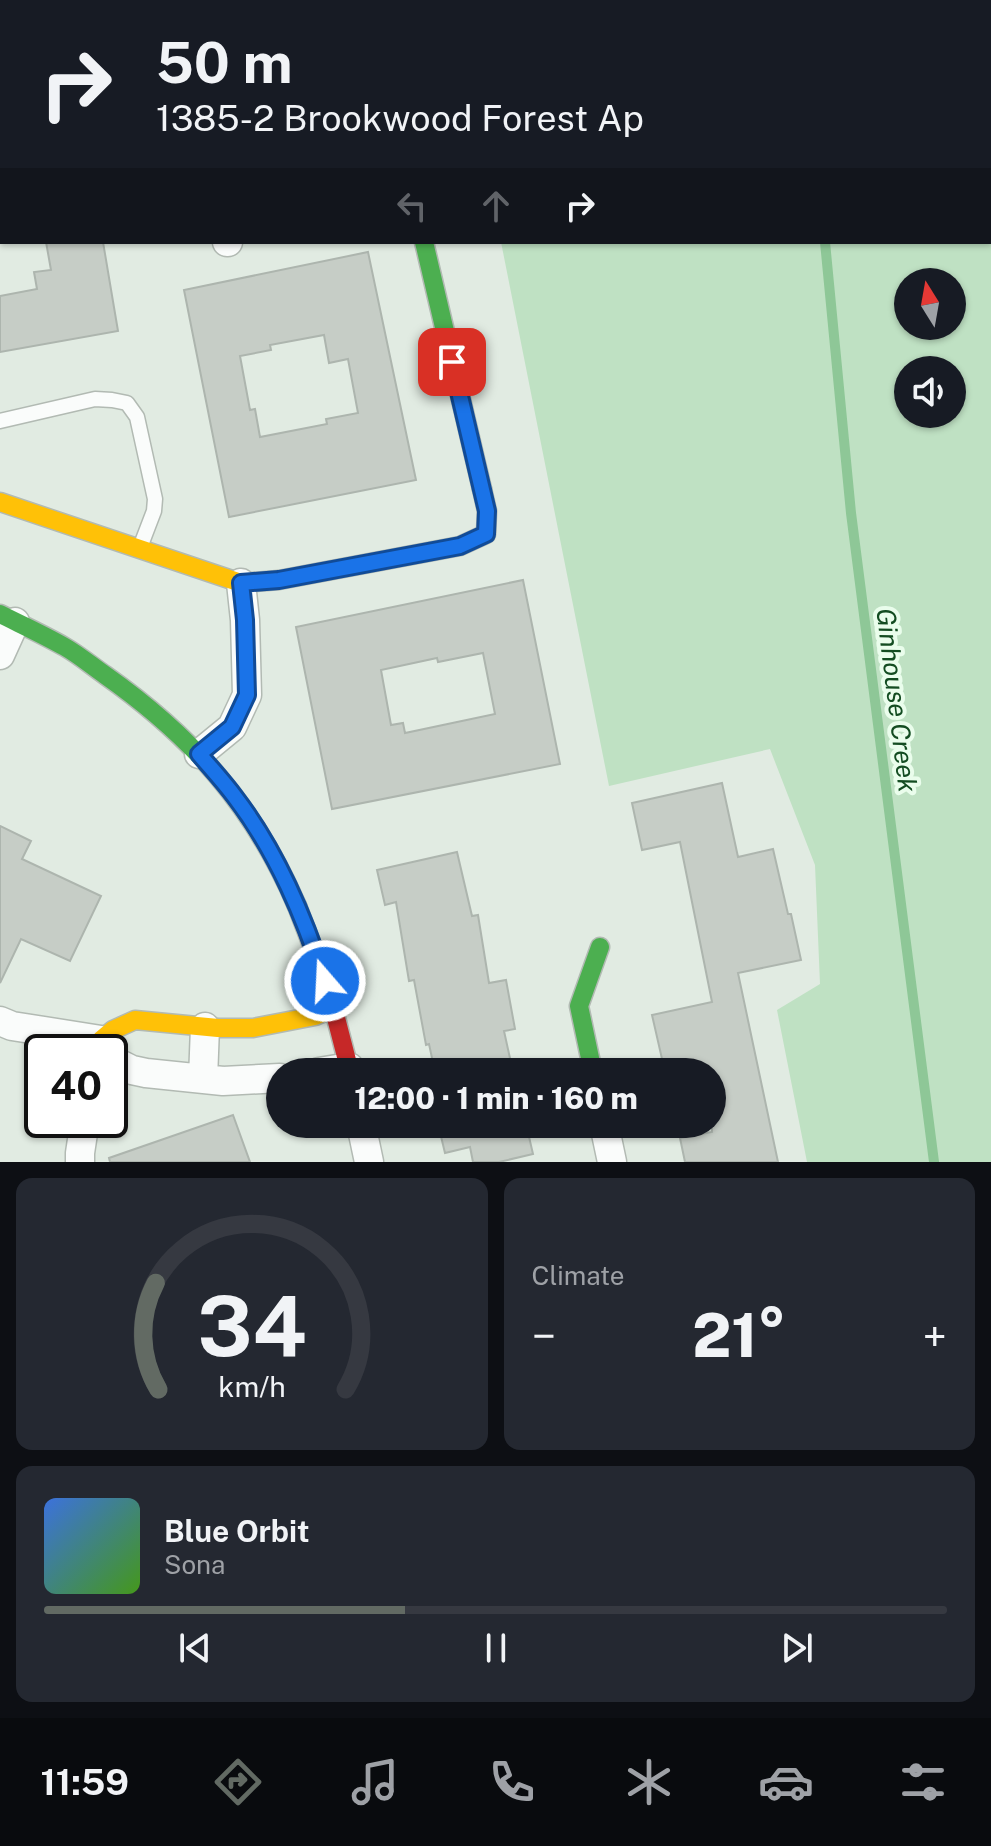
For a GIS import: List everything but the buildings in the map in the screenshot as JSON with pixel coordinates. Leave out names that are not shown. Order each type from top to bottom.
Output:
[{"type":"street","points":[[0,502],[241,583],[279,580],[460,546],[486,534],[487,511],[424,244]]},
{"type":"street","points":[[199,754],[232,727],[247,695],[241,583]]},
{"type":"street","points":[[0,655],[8,618],[65,648],[145,703],[199,754],[237,799],[273,855],[307,928],[341,1028],[348,1058]]},
{"type":"street","points":[[590,1058],[579,1006],[600,947]]},
{"type":"street","points":[[111,1034],[113,1030],[135,1020],[253,1028],[315,1016],[334,1008]]},
{"type":"street","points":[[0,1021],[43,1034]]},
{"type":"street","points":[[203,1079],[205,1027]]},
{"type":"street","points":[[128,1068],[223,1081],[266,1079]]},
{"type":"street","points":[[80,1162],[82,1138]]},
{"type":"street","points":[[364,1138],[369,1162]]},
{"type":"street","points":[[607,1138],[612,1162]]},
{"type":"lane","points":[[0,421],[95,399],[127,403],[137,417],[155,499],[154,511],[140,549]]},
{"type":"green space","points":[[501,244],[991,244],[991,1162],[807,1162],[777,1010],[820,984],[815,865],[770,749],[609,786]]},
{"type":"waterway","name":"Ginhouse Creek","points":[[825,244],[851,513],[934,1162]]},
{"type":"traffic: fast","points":[[424,244],[482,489]]},
{"type":"traffic: fast","points":[[0,614],[80,657],[137,699],[193,749],[241,805],[280,870],[297,906]]},
{"type":"traffic: fast","points":[[590,1058],[579,1006],[600,947]]},
{"type":"traffic: slow","points":[[0,502],[241,583],[279,580],[460,546],[486,534],[487,511],[482,489]]},
{"type":"traffic: slow","points":[[108,1034],[135,1020],[253,1028],[315,1016],[334,1008]]},
{"type":"traffic: jam","points":[[297,906],[328,987],[346,1058]]},
{"type":"route","points":[[325,981],[307,928],[273,855],[237,799],[199,754],[232,727],[247,695],[241,583],[279,580],[460,546],[486,534],[487,511],[452,362]]}]
